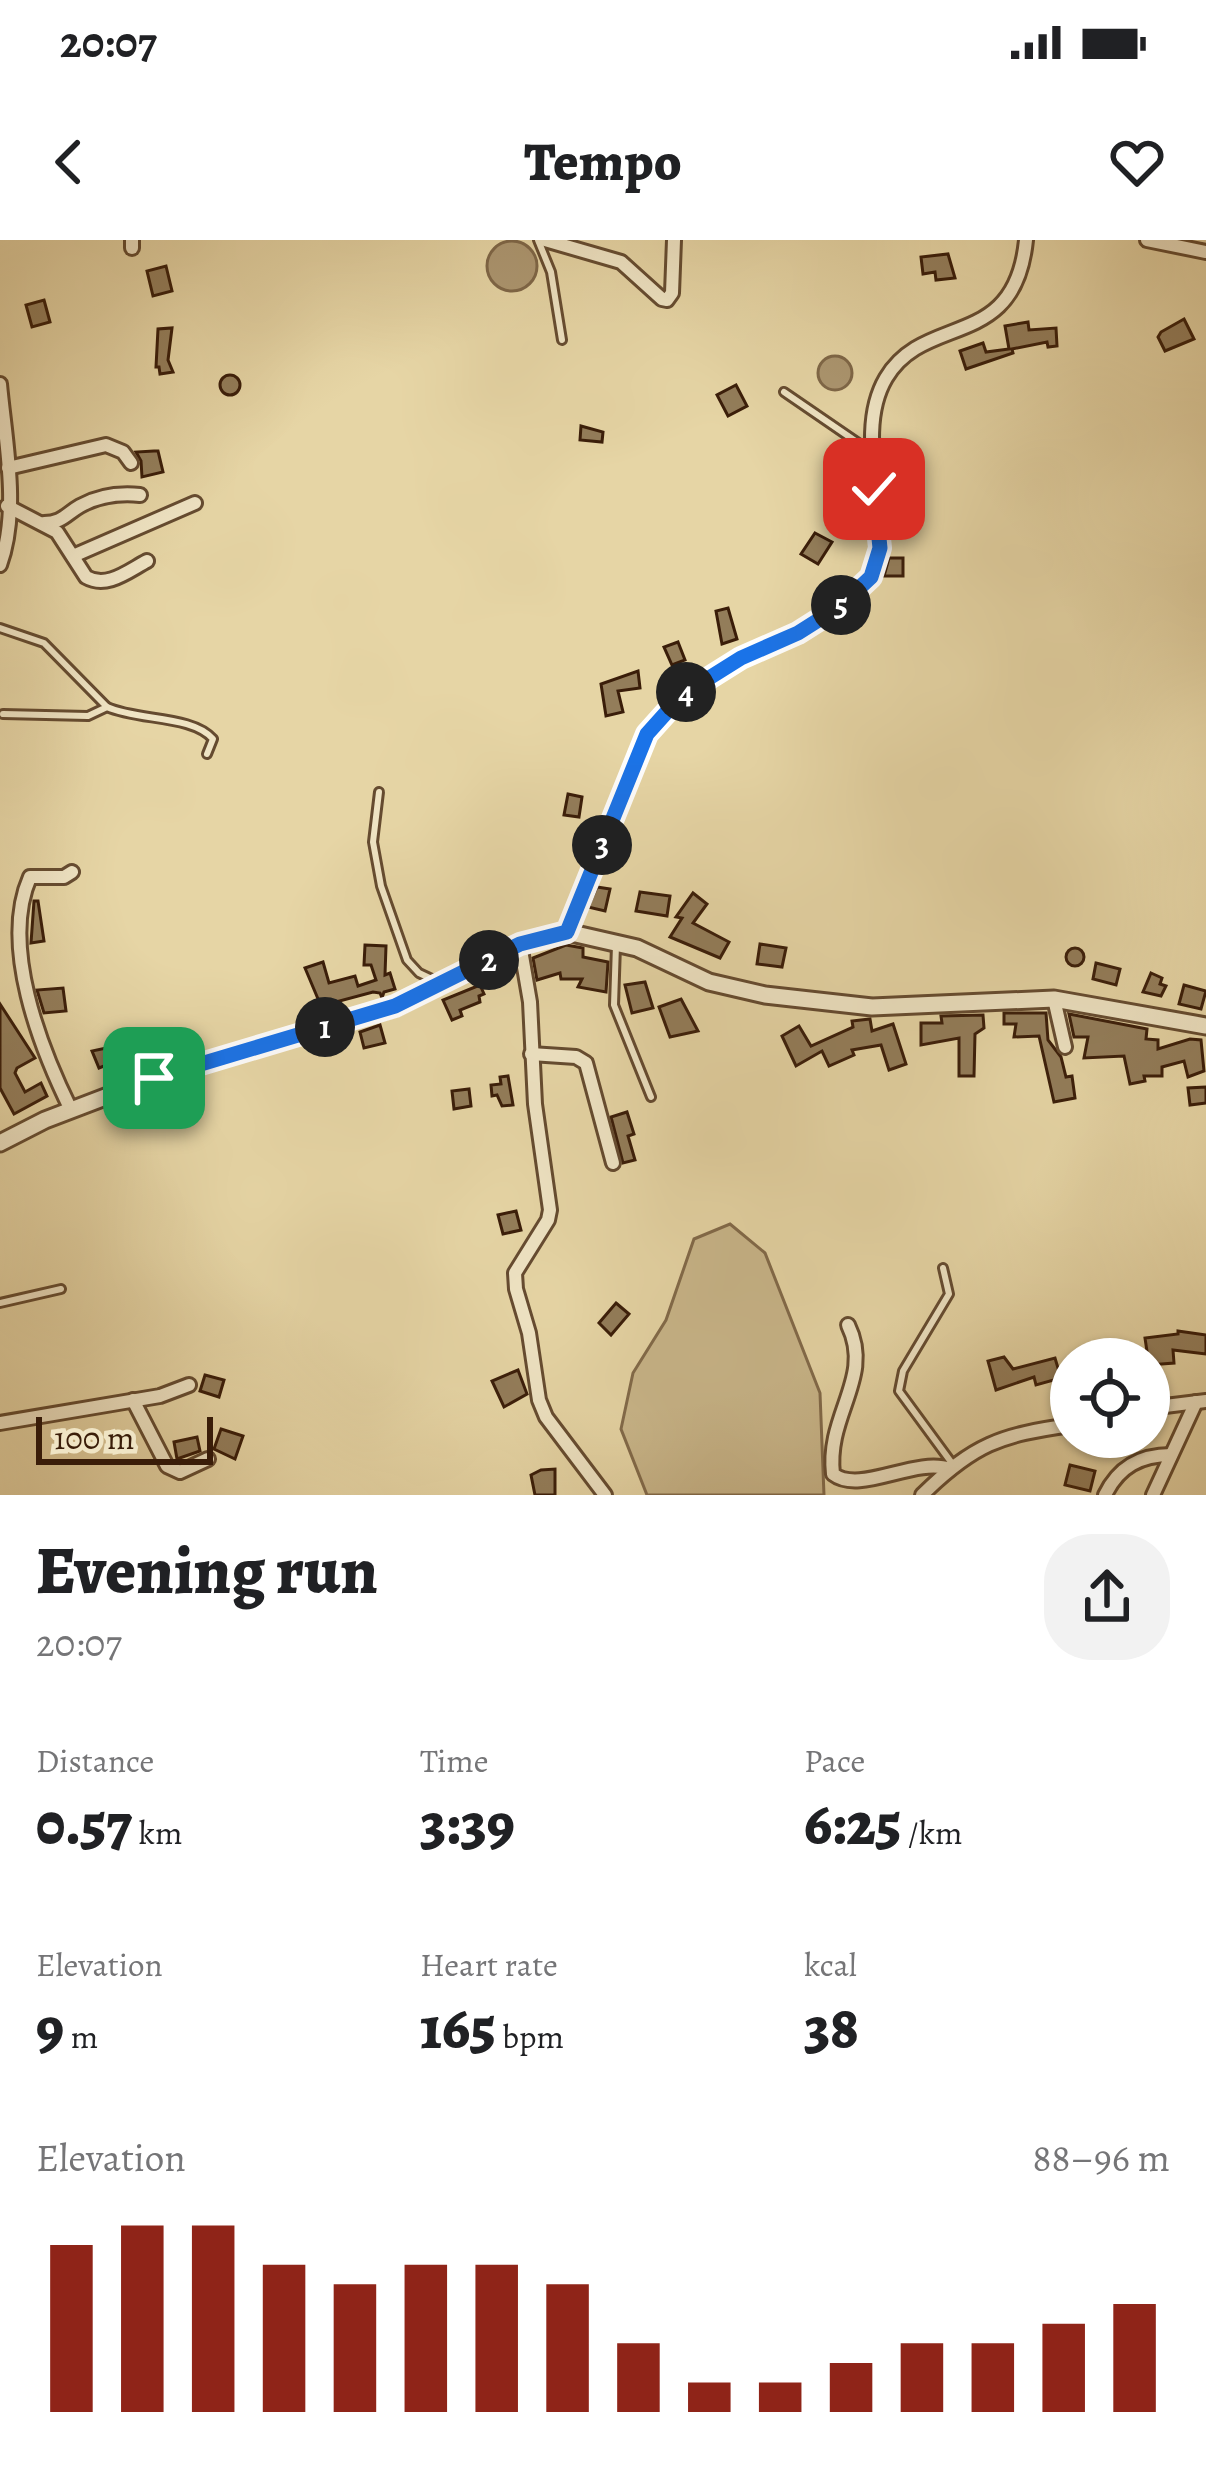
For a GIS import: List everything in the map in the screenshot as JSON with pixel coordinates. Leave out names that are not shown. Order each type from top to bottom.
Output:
[{"type":"street","points":[[541,240],[621,262],[667,300],[672,293],[674,240]]},
{"type":"street","points":[[567,932],[647,734],[682,695],[741,658],[798,633],[839,607],[871,577],[880,548],[870,451],[874,415],[886,378],[909,355],[993,313],[1012,293],[1024,265],[1026,240]]},
{"type":"street","points":[[1148,240],[1206,252]]},
{"type":"street","points":[[0,384],[7,506],[0,565]]},
{"type":"street","points":[[5,471],[106,445],[123,452],[131,463]]},
{"type":"street","points":[[43,523],[60,522],[80,505],[100,498],[140,495]]},
{"type":"street","points":[[73,556],[195,503]]},
{"type":"street","points":[[7,506],[57,532],[86,578],[98,583],[147,561]]},
{"type":"street","points":[[71,1110],[24,1014],[15,981],[14,933],[20,890],[30,878],[64,877],[72,872]]},
{"type":"street","points":[[0,1144],[154,1078],[395,1006],[520,944],[567,932],[616,941],[709,982],[800,1000],[872,1007],[1054,999],[1206,1026]]},
{"type":"street","points":[[520,944],[550,1210],[515,1273],[516,1289],[546,1417],[605,1495]]},
{"type":"street","points":[[1054,999],[1064,1047]]},
{"type":"street","points":[[532,1054],[576,1057],[586,1064],[613,1162]]},
{"type":"street","points":[[848,1325],[859,1356],[835,1430],[833,1474],[847,1485],[860,1485],[933,1465],[952,1468]]},
{"type":"street","points":[[0,1423],[160,1396],[189,1385]]},
{"type":"street","points":[[134,1400],[167,1466],[180,1472],[208,1459]]},
{"type":"street","points":[[1170,1405],[1201,1401]]},
{"type":"street","points":[[1153,1495],[1201,1401]]},
{"type":"street","points":[[922,1495],[970,1451],[1016,1433],[1050,1428]]},
{"type":"street","points":[[1106,1495],[1109,1486],[1138,1458],[1171,1455]]},
{"type":"lane","points":[[541,240],[562,340]]},
{"type":"lane","points":[[784,392],[870,451]]},
{"type":"lane","points":[[0,628],[44,643],[107,707],[201,728],[213,739],[207,754]]},
{"type":"lane","points":[[4,714],[76,717],[107,707]]},
{"type":"lane","points":[[379,792],[375,862],[400,946],[418,973],[442,984]]},
{"type":"lane","points":[[616,941],[614,1005],[651,1097]]},
{"type":"lane","points":[[943,1268],[949,1294],[903,1371],[899,1390],[952,1468]]},
{"type":"lane","points":[[0,1303],[62,1289]]},
{"type":"shaded area","points":[[512,241],[529,249],[537,266],[529,283],[512,291],[495,283],[487,266],[495,249]]},
{"type":"shaded area","points":[[835,356],[847,361],[852,373],[847,385],[835,390],[823,385],[818,373],[823,361]]},
{"type":"shaded area","points":[[730,1224],[765,1253],[820,1393],[824,1495],[647,1495],[621,1429],[633,1373],[666,1320],[694,1239]]},
{"type":"building","points":[[948,254],[955,278],[936,280],[935,272],[923,274],[921,257]]},
{"type":"building","points":[[166,266],[172,291],[153,296],[147,271]]},
{"type":"building","points":[[44,300],[50,322],[32,327],[26,305]]},
{"type":"building","points":[[1184,319],[1194,339],[1165,351],[1158,337]]},
{"type":"building","points":[[1028,322],[1029,330],[1056,328],[1057,346],[1048,347],[1047,342],[1012,349],[1013,353],[966,369],[960,351],[983,343],[986,352],[1009,349],[1005,326]]},
{"type":"building","points":[[172,328],[168,360],[173,372],[160,374],[156,367],[158,329]]},
{"type":"building","points":[[230,375],[240,385],[230,395],[220,385]]},
{"type":"building","points":[[736,385],[747,406],[728,416],[717,395]]},
{"type":"building","points":[[581,426],[603,432],[602,442],[580,440]]},
{"type":"building","points":[[158,451],[163,472],[142,477],[136,452]]},
{"type":"building","points":[[815,533],[832,542],[818,564],[801,554]]},
{"type":"building","points":[[889,558],[903,558],[903,576],[884,576]]},
{"type":"building","points":[[728,608],[737,639],[722,644],[716,611]]},
{"type":"building","points":[[678,642],[685,660],[672,665],[664,647]]},
{"type":"building","points":[[638,671],[640,688],[618,691],[623,712],[606,716],[601,684]]},
{"type":"building","points":[[568,794],[582,797],[579,817],[564,815]]},
{"type":"building","points":[[597,887],[610,889],[605,911],[588,907]]},
{"type":"building","points":[[640,892],[670,896],[667,916],[636,911]]},
{"type":"building","points":[[693,893],[707,904],[693,923],[729,942],[720,958],[670,937],[682,918],[676,917]]},
{"type":"building","points":[[34,901],[38,901],[44,941],[31,943]]},
{"type":"building","points":[[760,944],[786,948],[782,967],[757,964]]},
{"type":"building","points":[[365,945],[386,946],[385,975],[390,973],[395,989],[384,992],[382,998],[373,992],[321,1006],[305,968],[323,962],[329,983],[355,976],[358,986],[376,980],[371,965],[364,965]]},
{"type":"building","points":[[566,945],[583,948],[583,957],[608,962],[606,992],[578,987],[582,979],[561,979],[560,973],[537,980],[533,958]]},
{"type":"building","points":[[1075,948],[1084,957],[1075,966],[1066,957]]},
{"type":"building","points":[[1096,963],[1120,969],[1116,985],[1093,979]]},
{"type":"building","points":[[1151,973],[1166,986],[1161,996],[1143,992]]},
{"type":"building","points":[[645,982],[653,1008],[632,1013],[625,985]]},
{"type":"building","points":[[480,985],[484,994],[480,1002],[460,1010],[462,1016],[452,1020],[443,1000]]},
{"type":"building","points":[[1184,985],[1206,991],[1201,1009],[1179,1004]]},
{"type":"building","points":[[63,988],[66,1011],[44,1013],[37,990]]},
{"type":"building","points":[[681,999],[698,1031],[670,1037],[659,1007]]},
{"type":"building","points":[[0,1004],[35,1058],[15,1073],[25,1092],[41,1083],[47,1096],[14,1114],[0,1088]]},
{"type":"building","points":[[1004,1013],[1046,1013],[1048,1040],[1061,1057],[1066,1077],[1072,1076],[1075,1098],[1054,1102],[1039,1036],[1014,1037],[1016,1024],[1004,1024]]},
{"type":"building","points":[[1069,1014],[1147,1029],[1146,1039],[1158,1040],[1158,1049],[1201,1040],[1204,1071],[1188,1077],[1184,1061],[1162,1067],[1162,1076],[1144,1076],[1145,1081],[1130,1084],[1124,1056],[1084,1058],[1088,1037],[1074,1037]]},
{"type":"building","points":[[983,1015],[984,1028],[975,1034],[974,1076],[959,1076],[959,1038],[921,1045],[921,1023],[942,1023],[941,1016]]},
{"type":"building","points":[[870,1019],[872,1031],[893,1024],[906,1064],[889,1070],[881,1045],[852,1050],[854,1055],[829,1066],[822,1051],[796,1066],[782,1036],[799,1026],[811,1046],[853,1027],[852,1021]]},
{"type":"building","points":[[380,1025],[385,1043],[364,1048],[360,1032]]},
{"type":"building","points":[[111,1047],[117,1061],[99,1068],[92,1051]]},
{"type":"building","points":[[508,1076],[513,1105],[502,1106],[497,1095],[492,1096],[491,1085],[501,1084],[500,1077]]},
{"type":"building","points":[[1206,1087],[1206,1103],[1190,1105],[1188,1088]]},
{"type":"building","points":[[469,1089],[471,1106],[454,1109],[452,1091]]},
{"type":"building","points":[[627,1112],[635,1160],[623,1163],[611,1117]]},
{"type":"building","points":[[516,1211],[521,1230],[503,1234],[498,1215]]},
{"type":"building","points":[[616,1303],[629,1314],[611,1335],[599,1323]]},
{"type":"building","points":[[1206,1335],[1206,1354],[1173,1350],[1174,1363],[1170,1363],[1170,1338],[1145,1338]]},
{"type":"building","points":[[1004,1357],[1013,1369],[1050,1359],[1050,1381],[1036,1385],[1034,1377],[996,1390],[988,1361]]},
{"type":"building","points":[[518,1370],[527,1394],[504,1407],[492,1381]]},
{"type":"building","points":[[205,1375],[224,1380],[219,1397],[200,1391]]},
{"type":"building","points":[[221,1429],[243,1436],[235,1459],[214,1449]]},
{"type":"building","points":[[197,1437],[200,1451],[177,1459],[174,1442]]},
{"type":"building","points":[[1070,1465],[1095,1471],[1090,1491],[1065,1485]]},
{"type":"building","points":[[555,1469],[555,1495],[535,1495],[531,1475]]},
{"type":"route","points":[[154,1078],[395,1006],[520,944],[567,932],[647,734],[682,695],[741,658],[798,633],[839,607],[871,577],[880,548],[874,489]]}]
